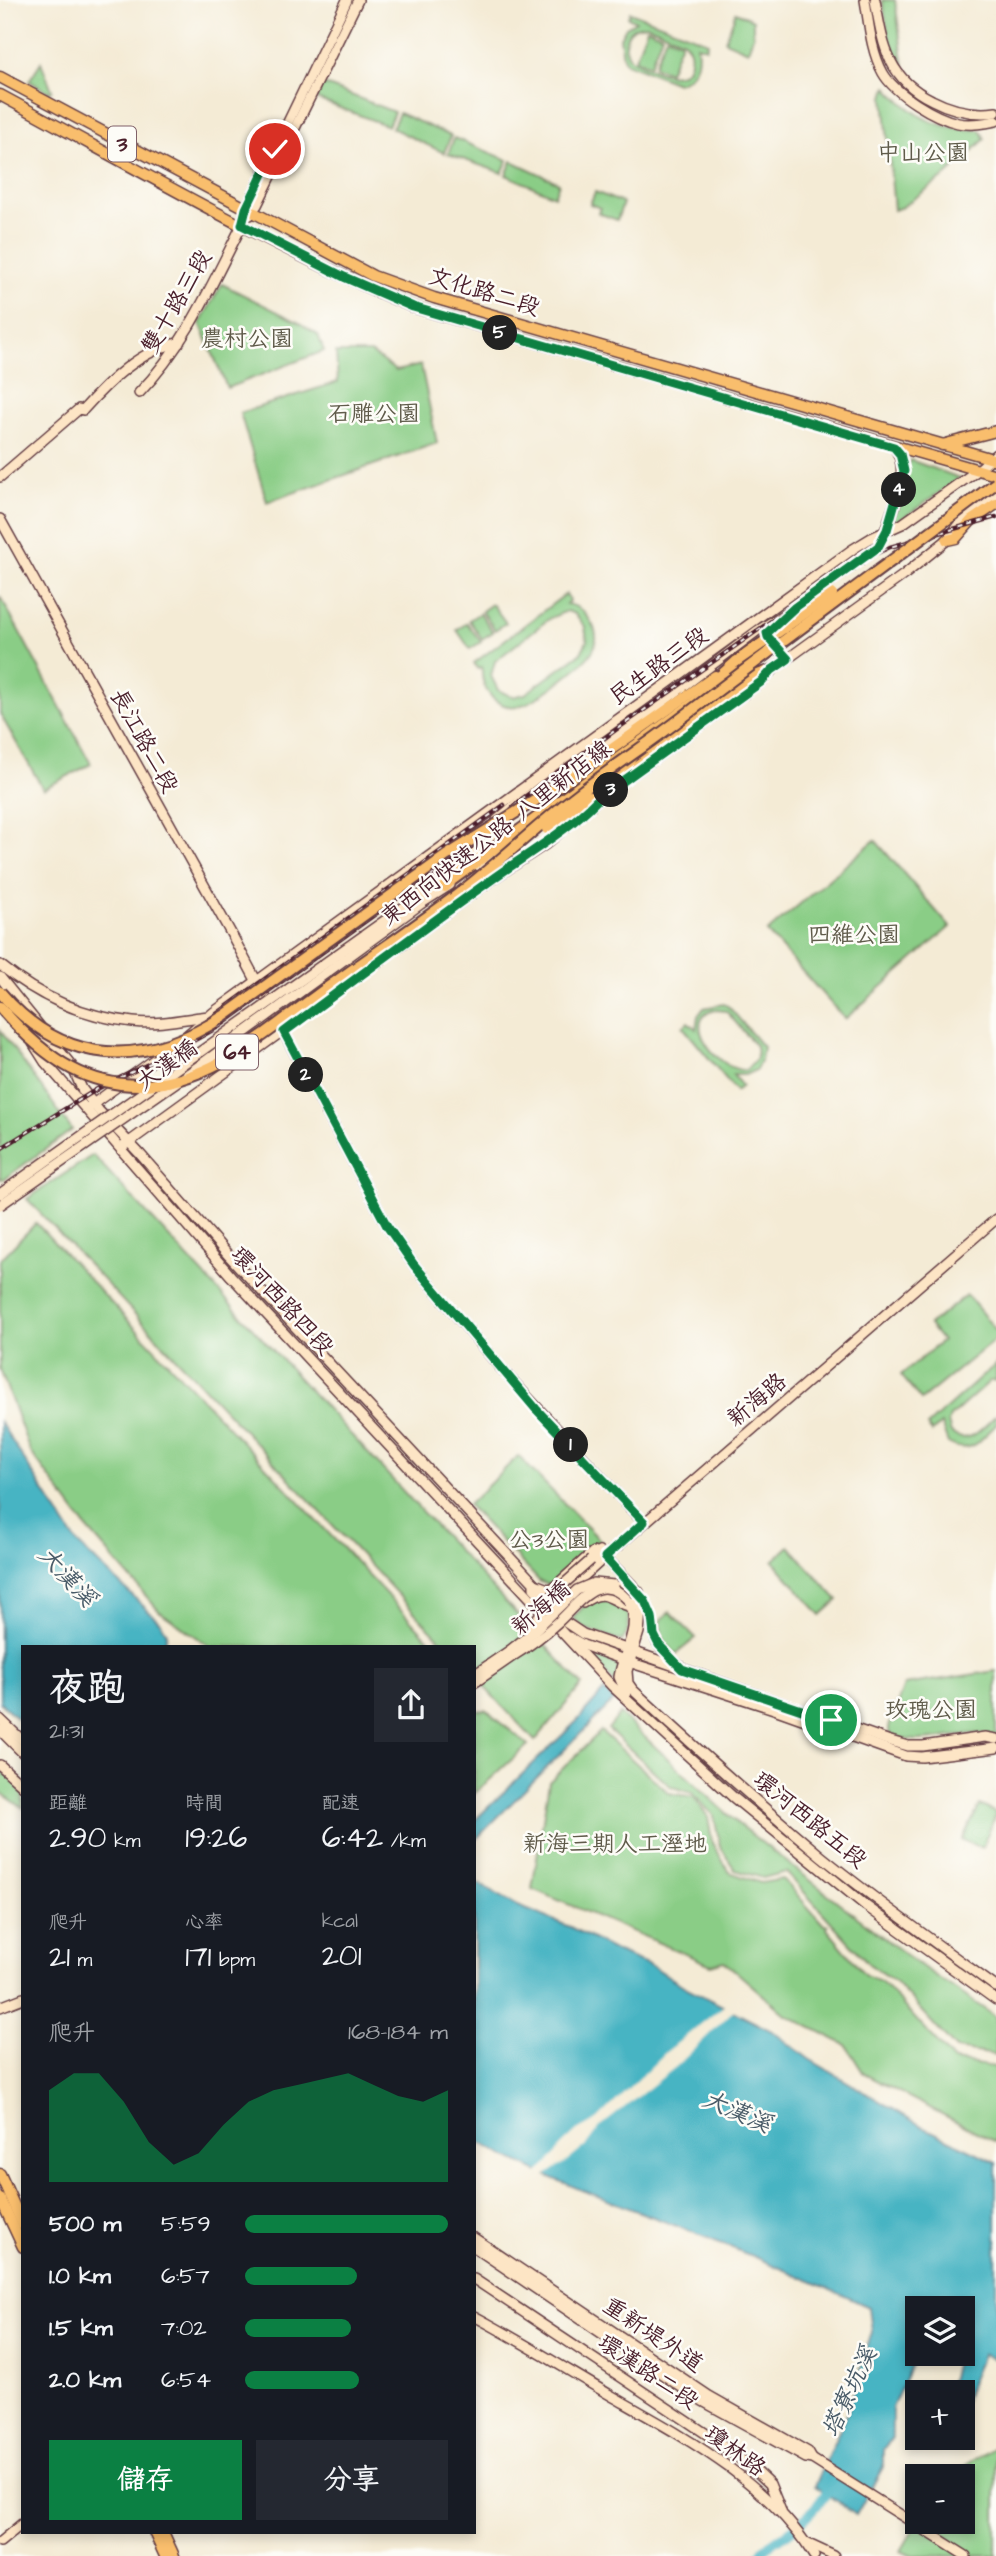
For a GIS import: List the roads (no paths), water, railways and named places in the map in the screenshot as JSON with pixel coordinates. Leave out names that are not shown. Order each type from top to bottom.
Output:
[{"type":"highway","name":"東西向快速公路 八里新店線","points":[[0,1005],[49,1057],[73,1070],[106,1081],[135,1085],[179,1079],[204,1070],[248,1046],[458,895],[576,795],[686,715],[741,665],[996,475]]},
{"type":"highway","name":"東西向快速公路 八里新店線","points":[[0,993],[31,1022],[52,1036],[96,1050],[129,1052],[169,1046],[185,1039],[224,1016],[463,845],[568,780],[741,665],[996,483]]},
{"type":"highway","points":[[457,869],[468,864],[741,665]]},
{"type":"highway","points":[[458,895],[487,877],[588,796],[669,736],[752,677],[772,670]]},
{"type":"highway","points":[[445,887],[572,788]]},
{"type":"main road","name":"文化路二段","points":[[0,77],[373,276],[434,298],[994,458]]},
{"type":"main road","name":"文化路二段","points":[[0,95],[242,225],[344,277],[413,307],[978,470]]},
{"type":"main road","points":[[942,445],[996,431]]},
{"type":"main road","points":[[887,530],[904,471],[900,454],[894,447]]},
{"type":"main road","name":"3","points":[[978,470],[996,475]]},
{"type":"main road","points":[[947,540],[956,538],[971,521],[996,504]]},
{"type":"main road","points":[[0,2174],[21,2221]]},
{"type":"main road","points":[[0,2198],[21,2243]]},
{"type":"main road","points":[[155,2534],[165,2556]]},
{"type":"main road","points":[[164,2534],[174,2556]]},
{"type":"street","points":[[249,211],[347,0]]},
{"type":"street","points":[[249,211],[358,0]]},
{"type":"street","points":[[865,0],[876,57],[884,75],[900,92],[917,104],[959,123],[996,121]]},
{"type":"street","points":[[875,0],[882,40],[892,65],[903,82],[922,96],[955,110],[967,113],[996,112]]},
{"type":"street","name":"雙十路三段","points":[[139,393],[157,375],[179,343],[249,211]]},
{"type":"street","points":[[0,477],[79,409],[83,410],[108,382],[160,346],[179,343]]},
{"type":"street","name":"民生路三段","points":[[187,1035],[195,1033],[510,797],[853,549],[902,524],[994,458]]},
{"type":"street","points":[[124,1146],[494,878],[546,844],[597,800],[905,575],[947,540],[967,515],[996,494]]},
{"type":"street","name":"長江路二段","points":[[0,519],[284,1032],[387,1226],[414,1265],[536,1409],[644,1522]]},
{"type":"street","name":"民生路三段","points":[[420,900],[457,869],[497,820],[522,799],[576,765],[750,636],[794,608],[878,547],[887,530]]},
{"type":"street","points":[[788,659],[767,633],[794,608]]},
{"type":"street","points":[[647,714],[662,688]]},
{"type":"street","points":[[420,900],[545,825],[597,800]]},
{"type":"street","name":"大漢橋","points":[[0,1194],[420,900]]},
{"type":"street","name":"大漢橋","points":[[0,1205],[181,1079],[420,900]]},
{"type":"street","points":[[0,965],[22,983],[59,1003],[88,1012],[134,1022],[208,1016]]},
{"type":"street","name":"環河西路四段","points":[[0,976],[72,1066],[89,1106]]},
{"type":"street","name":"民生路三段","points":[[89,1106],[187,1035],[208,1016],[257,985]]},
{"type":"street","name":"環河西路四段","points":[[0,993],[82,1089]]},
{"type":"street","name":"環河西路四段","points":[[0,1005],[45,1062],[124,1146],[231,1276],[549,1613]]},
{"type":"street","name":"環河西路四段","points":[[124,1146],[534,1583],[534,1588],[549,1613]]},
{"type":"street","name":"新海路","points":[[549,1613],[602,1554],[644,1522],[996,1219]]},
{"type":"street","points":[[534,1583],[542,1588],[553,1588],[592,1553],[602,1554],[639,1592],[652,1617],[654,1635],[659,1645],[682,1669]]},
{"type":"street","points":[[509,1651],[532,1627],[556,1591],[591,1560],[602,1554]]},
{"type":"street","name":"新海橋","points":[[476,1674],[533,1632],[576,1590],[599,1582],[618,1586],[631,1595],[640,1614]]},
{"type":"street","name":"新海橋","points":[[476,1682],[539,1638],[586,1594],[612,1589],[624,1595],[631,1604]]},
{"type":"street","points":[[631,1701],[619,1677],[641,1623],[642,1602],[639,1592]]},
{"type":"street","points":[[565,1622],[582,1604],[600,1595],[609,1595],[622,1605],[631,1604],[634,1627],[628,1656]]},
{"type":"street","points":[[549,1613],[583,1634],[628,1656],[906,1756],[922,1757],[996,1748]]},
{"type":"street","name":"環河西路五段","points":[[549,1613],[574,1647],[733,1797],[846,1890],[996,2000]]},
{"type":"street","points":[[567,1636],[583,1645],[682,1669],[908,1746],[985,1737],[996,1739]]},
{"type":"street","name":"環河西路五段","points":[[628,1656],[627,1677],[634,1690],[741,1788],[876,1898],[996,1987]]},
{"type":"street","points":[[0,1719],[21,1739]]},
{"type":"street","points":[[0,1730],[21,1751]]},
{"type":"street","points":[[0,1765],[21,1784]]},
{"type":"street","points":[[0,2007],[21,1999]]},
{"type":"street","name":"重新堤外道","points":[[476,2239],[709,2396],[808,2452],[814,2460]]},
{"type":"street","name":"重新堤外道","points":[[476,2248],[708,2404],[814,2460]]},
{"type":"street","name":"環漢路二段","points":[[476,2280],[711,2437],[754,2469],[770,2484],[784,2516]]},
{"type":"street","name":"瓊林路","points":[[476,2317],[649,2416],[718,2460],[751,2485],[784,2516]]},
{"type":"street","points":[[814,2460],[966,2556]]},
{"type":"street","points":[[784,2516],[814,2556]]},
{"type":"street","points":[[0,2542],[21,2525]]},
{"type":"street","points":[[805,2541],[831,2556]]},
{"type":"water","name":"大漢溪","points":[[0,1422],[77,1543],[161,1623],[167,1633],[164,1645],[21,1645],[21,1722],[0,1702]]},
{"type":"water","points":[[604,1691],[614,1700],[476,1839],[476,1819],[577,1721]]},
{"type":"water","name":"大漢溪","points":[[476,1882],[518,1906],[570,1927],[617,1952],[654,1967],[685,1987],[772,2031],[809,2059],[927,2129],[996,2162],[996,2360],[982,2354],[972,2380],[950,2380],[954,2366],[975,2366],[975,2296],[905,2296],[905,2366],[911,2366],[892,2408],[892,2438],[883,2449],[883,2467],[856,2515],[815,2486],[847,2413],[872,2332],[869,2307],[743,2252],[544,2174],[476,2140]]},
{"type":"waterway","name":"塔寮坑溪","points":[[760,2556],[764,2549],[812,2512],[833,2482]]},
{"type":"railway","points":[[0,1149],[99,1088],[220,1026],[416,885],[459,859],[523,798],[851,565],[890,547],[996,517]]},
{"type":"railway","points":[[196,1029],[504,805]]},
{"type":"park label","name":"中山公園","points":[[923,153]]},
{"type":"park label","name":"農村公園","points":[[247,339]]},
{"type":"park label","name":"石雕公園","points":[[374,414]]},
{"type":"park label","name":"四維公園","points":[[854,935]]},
{"type":"park label","name":"公3公園","points":[[549,1540]]},
{"type":"park label","name":"玫瑰公園","points":[[931,1710]]},
{"type":"park label","name":"新海三期人工溼地","points":[[615,1844]]}]
